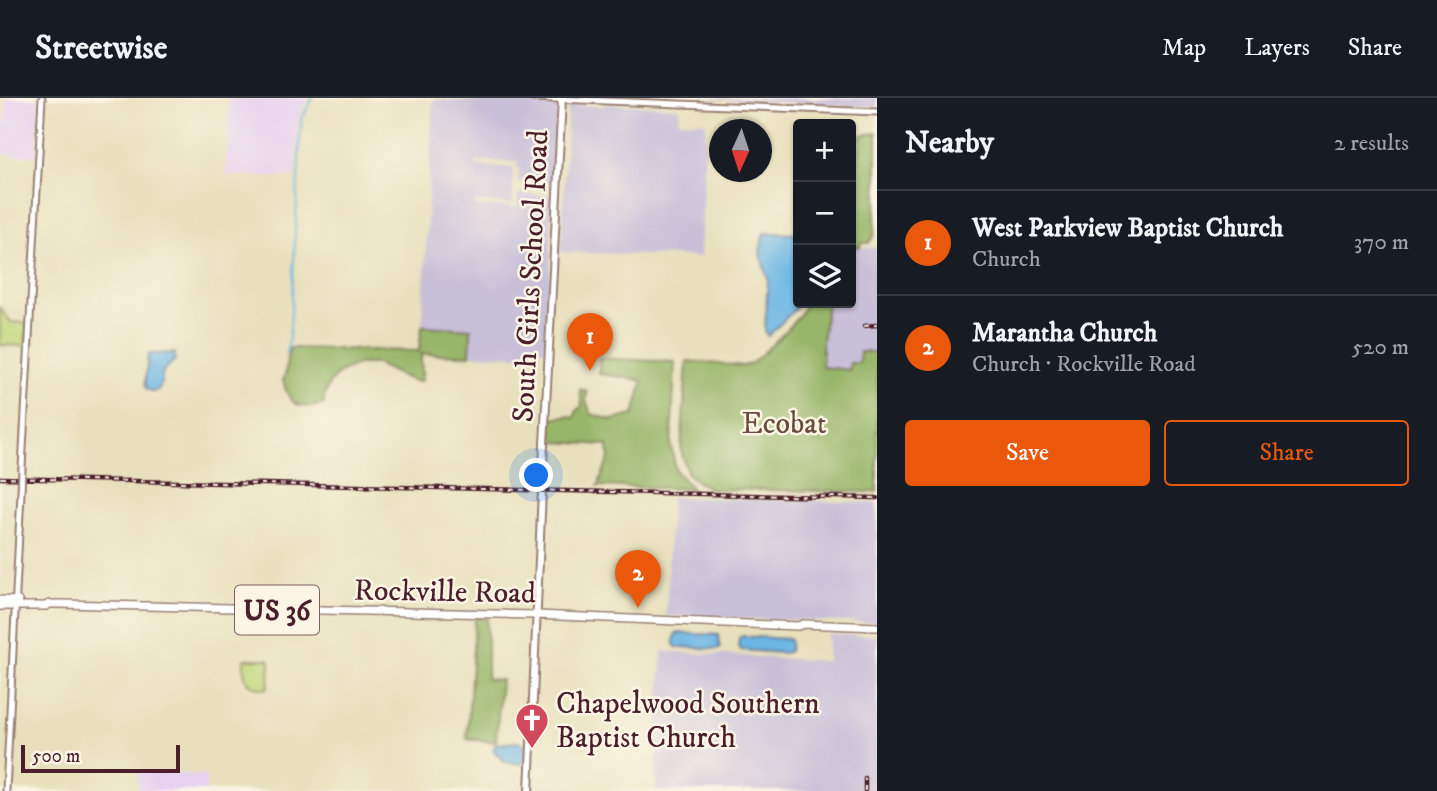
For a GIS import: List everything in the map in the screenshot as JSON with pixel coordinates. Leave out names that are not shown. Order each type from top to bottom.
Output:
[{"type":"main road","name":"South Girls School Road","points":[[529,791],[562,98]]},
{"type":"main road","name":"Rockville Road","points":[[0,603],[536,615],[877,629]]},
{"type":"street","points":[[6,791],[42,98]]},
{"type":"street","points":[[532,98],[877,112]]},
{"type":"shaded area","points":[[6,98],[39,98],[37,156],[3,155],[0,195],[0,123],[5,123]]},
{"type":"shaded area","points":[[229,98],[308,98],[298,119],[295,177],[226,175]]},
{"type":"shaded area","points":[[690,98],[877,98],[877,108],[849,106]]},
{"type":"shaded area","points":[[433,100],[554,104],[558,108],[553,182],[518,181],[517,162],[477,161],[476,165],[513,168],[513,204],[475,202],[475,206],[517,207],[518,194],[553,196],[547,350],[537,350],[537,356],[470,355],[471,329],[422,326]]},
{"type":"shaded area","points":[[571,105],[680,107],[679,121],[706,122],[700,257],[561,252],[568,108]]},
{"type":"shaded area","name":"Ecobat","points":[[856,247],[877,248],[877,352],[860,352],[860,363],[849,370],[822,367],[826,308],[856,308]]},
{"type":"shaded area","points":[[671,497],[877,503],[877,623],[666,616]]},
{"type":"shaded area","points":[[828,634],[877,636],[877,791],[656,791],[662,651],[827,661]]},
{"type":"shaded area","points":[[138,771],[206,775],[206,791],[137,791]]},
{"type":"green space","points":[[877,133],[877,195],[874,235],[869,243],[861,243],[860,247],[856,247],[856,161],[861,135]]},
{"type":"green space","points":[[0,308],[11,322],[27,323],[25,346],[0,345]]},
{"type":"green space","name":"Ecobat","points":[[826,308],[822,367],[849,370],[850,363],[859,363],[860,352],[877,352],[877,492],[711,489],[699,483],[688,474],[681,451],[687,361],[744,366],[752,363],[803,310]]},
{"type":"green space","points":[[422,326],[471,329],[470,355],[421,354],[422,380],[418,382],[377,364],[359,364],[339,373],[330,382],[324,404],[302,406],[288,396],[283,380],[290,348],[419,351]]},
{"type":"green space","points":[[599,358],[675,362],[671,446],[676,471],[692,489],[598,486],[609,458],[608,445],[553,442],[550,418],[574,418],[582,406],[580,389],[587,391],[586,401],[591,414],[612,420],[634,415],[643,381],[599,374]]},
{"type":"green space","points":[[475,618],[487,618],[487,679],[501,680],[496,742],[467,739]]},
{"type":"green space","points":[[244,659],[270,661],[267,689],[250,684],[245,676]]},
{"type":"water","points":[[763,234],[793,234],[793,308],[796,308],[768,336],[765,329],[768,279],[760,254]]},
{"type":"water","points":[[175,353],[175,360],[163,371],[160,388],[154,392],[146,389],[148,356]]},
{"type":"water","points":[[676,633],[719,635],[720,647],[676,647]]},
{"type":"water","points":[[739,638],[788,639],[790,649],[783,653],[741,650],[738,647]]},
{"type":"water","points":[[518,742],[525,745],[522,764],[505,762],[493,750],[496,744]]},
{"type":"waterway","points":[[286,353],[291,315],[301,120],[313,98]]},
{"type":"railway","points":[[864,326],[877,325]]},
{"type":"railway","points":[[0,478],[877,498]]},
{"type":"railway","points":[[865,778],[865,791]]},
{"type":"place","name":"West Parkview Baptist Church","points":[[590,371]]},
{"type":"place","name":"Marantha Church","points":[[638,608]]},
{"type":"place","name":"Chapelwood Southern Baptist Church","points":[[532,750]]}]
